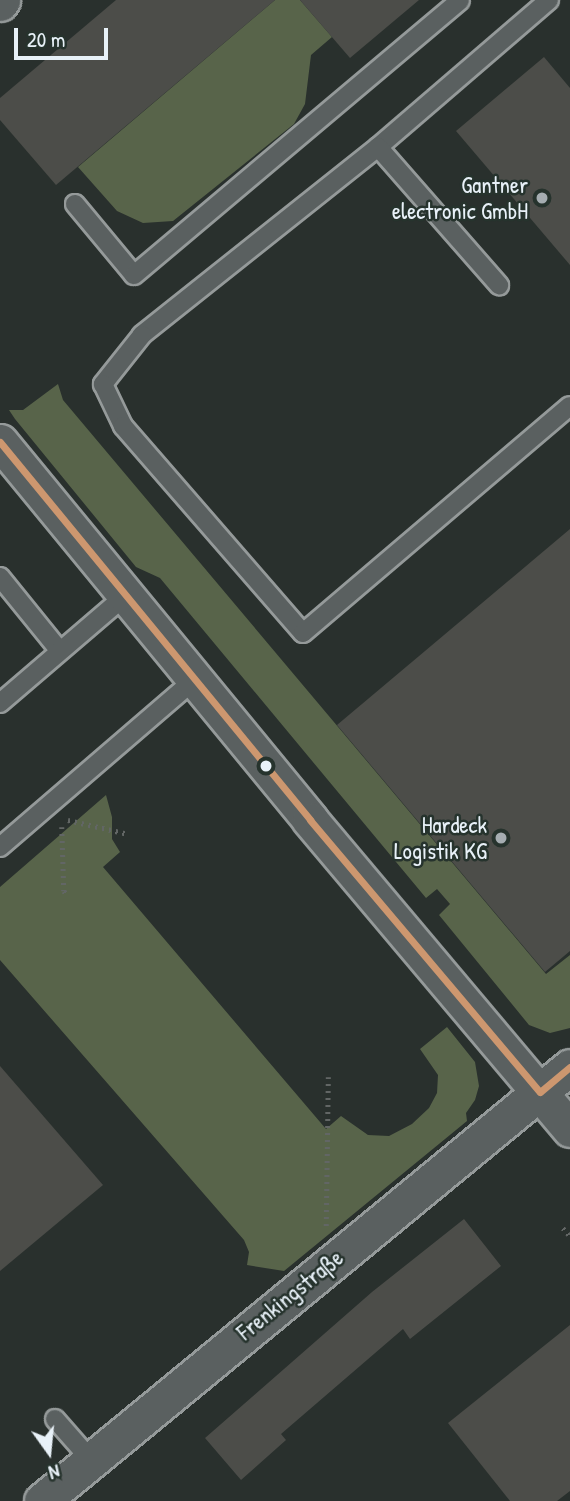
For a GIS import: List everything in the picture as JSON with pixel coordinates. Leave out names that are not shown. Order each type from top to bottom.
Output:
[{"type":"street","points":[[0,442],[125,596],[570,1129]]},
{"type":"street","name":"Frenkingstraße","points":[[42,1501],[570,1067]]},
{"type":"lane","points":[[75,204],[134,275],[460,0]]},
{"type":"lane","points":[[550,0],[378,148],[142,335],[103,384],[123,426],[303,633],[570,406]]},
{"type":"lane","points":[[378,148],[499,285]]},
{"type":"lane","points":[[0,577],[60,651]]},
{"type":"lane","points":[[0,703],[125,596]]},
{"type":"lane","points":[[0,847],[195,679]]},
{"type":"lane","points":[[55,1419],[91,1460]]},
{"type":"path","points":[[68,896],[64,891],[62,819],[128,834]]},
{"type":"path","points":[[325,1266],[328,1077]]},
{"type":"path","points":[[563,1228],[570,1236]]},
{"type":"green space","points":[[275,0],[300,0],[332,37],[311,55],[305,104],[294,124],[173,221],[143,223],[117,211],[78,167]]},
{"type":"green space","points":[[58,384],[63,400],[546,974],[570,955],[570,1028],[550,1033],[529,1025],[439,915],[450,904],[437,889],[426,898],[160,578],[136,567],[9,410],[23,410]]},
{"type":"green space","points":[[106,795],[112,817],[112,839],[120,852],[103,867],[326,1129],[341,1116],[368,1135],[389,1136],[412,1124],[429,1108],[437,1093],[438,1075],[420,1049],[447,1027],[475,1062],[479,1086],[475,1100],[466,1113],[467,1121],[284,1271],[247,1265],[249,1252],[244,1240],[0,960],[0,887]]},
{"type":"building","points":[[116,0],[275,0],[56,185],[0,120],[0,98]]},
{"type":"building","points":[[300,0],[419,0],[350,58]]},
{"type":"building","name":"Gantner electronic GmbH","points":[[544,57],[570,88],[570,265],[456,131]]},
{"type":"building","name":"Hardeck Logistik KG","points":[[570,529],[570,951],[545,972],[337,725]]},
{"type":"building","points":[[0,1066],[103,1185],[0,1271]]},
{"type":"building","points":[[464,1219],[501,1266],[410,1339],[403,1329],[281,1434],[286,1440],[241,1480],[205,1438],[372,1292]]},
{"type":"building","points":[[570,1325],[570,1491],[557,1501],[510,1501],[448,1423]]},
{"type":"transit line","points":[[0,442],[310,820],[540,1092],[570,1067]]},
{"type":"place","name":"Gantner electronic GmbH","points":[[542,198]]},
{"type":"place","name":"Hardeck Logistik KG","points":[[501,838]]}]
